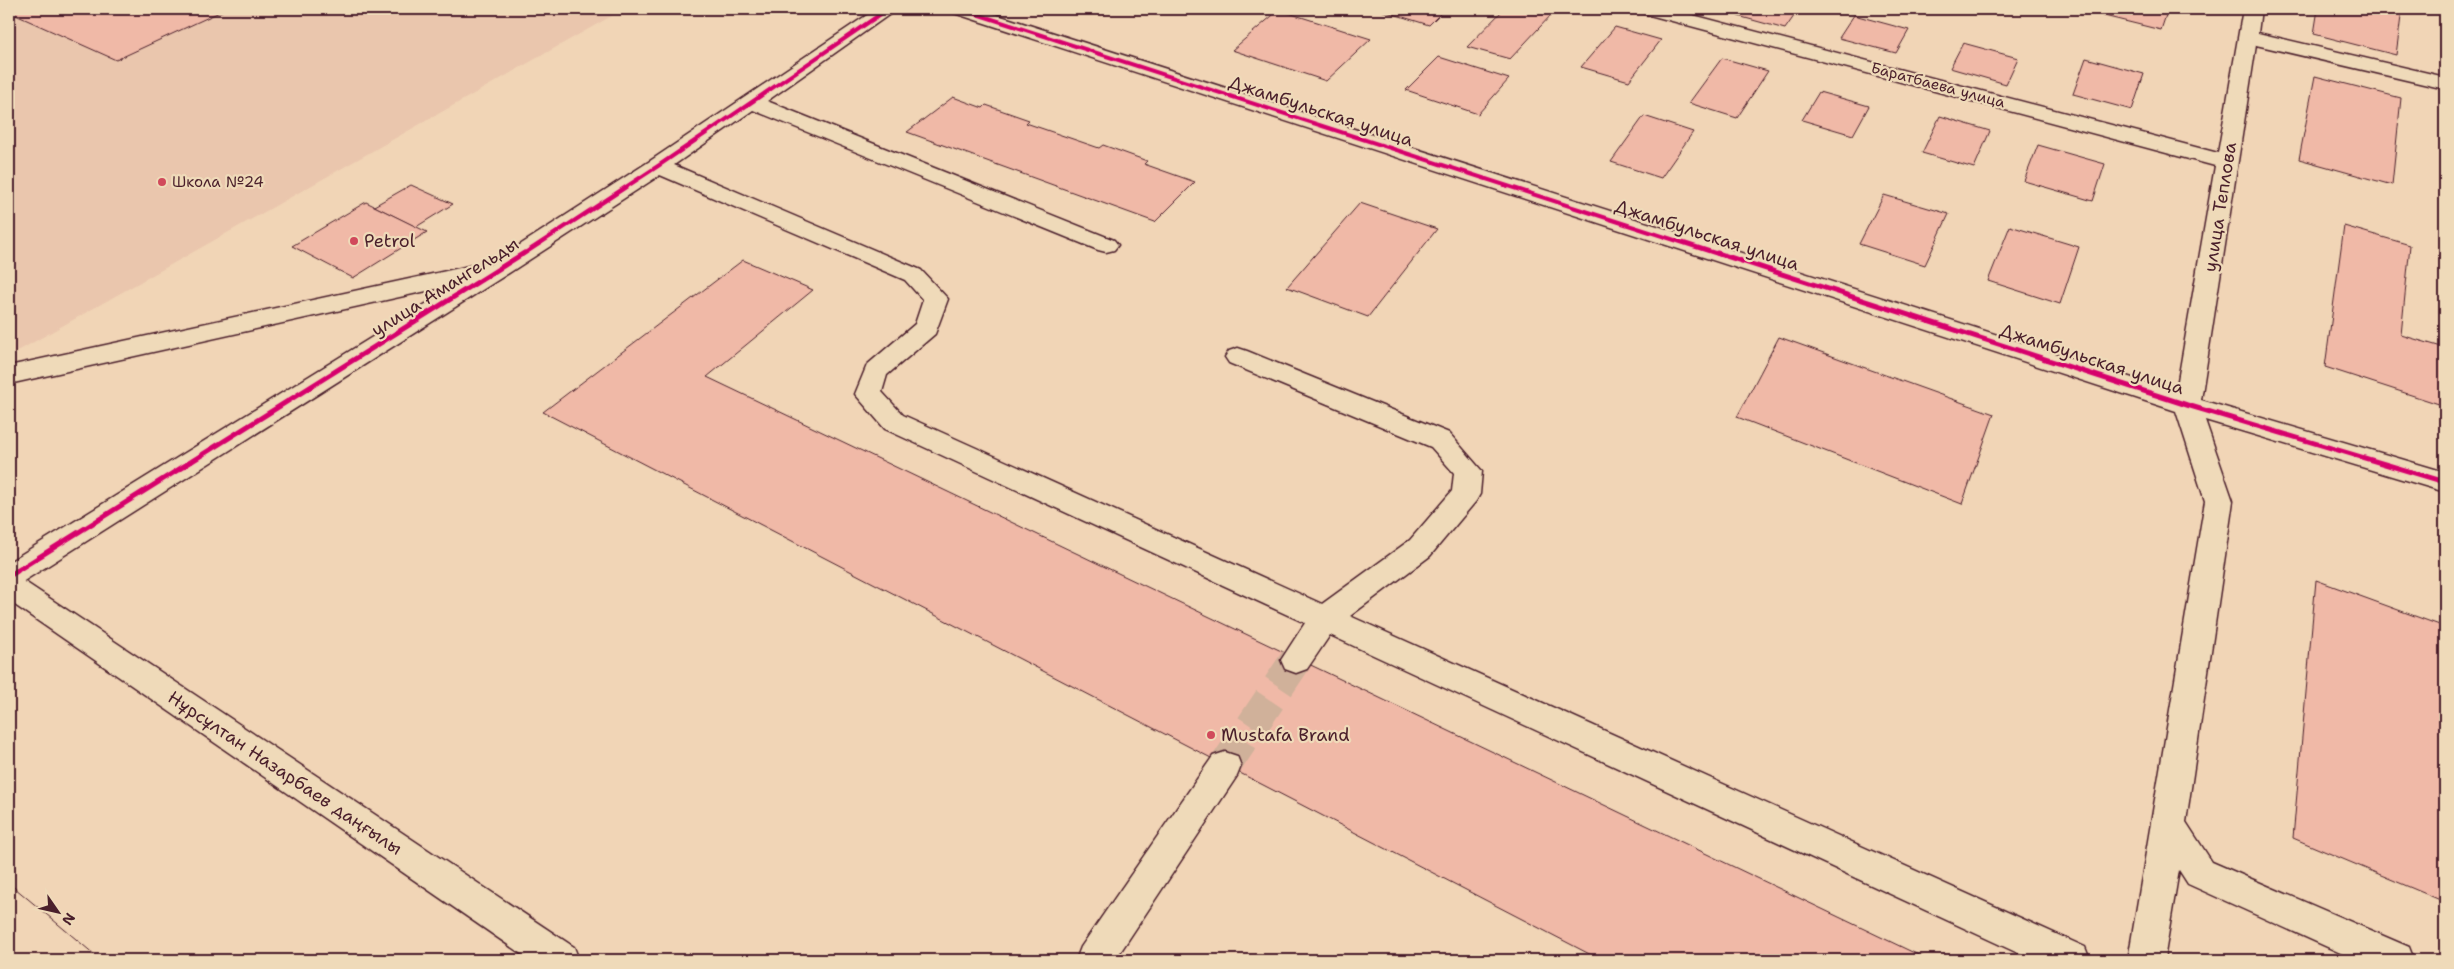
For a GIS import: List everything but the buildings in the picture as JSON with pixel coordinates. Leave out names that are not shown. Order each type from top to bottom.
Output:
[{"type":"street","name":"улица Амангельды","points":[[9,576],[504,266],[658,166],[888,9]]},
{"type":"street","name":"Джамбульская улица","points":[[961,9],[2187,405],[2445,482]]},
{"type":"street","name":"Баратбаева улица","points":[[1649,9],[2227,162]]},
{"type":"street","name":"улица Теплова","points":[[2187,405],[2252,9]]},
{"type":"street","points":[[2248,37],[2445,83]]},
{"type":"street","points":[[751,102],[1106,245]]},
{"type":"street","points":[[658,166],[914,275],[936,299],[926,328],[876,371],[868,394],[894,422],[2072,960]]},
{"type":"street","points":[[9,375],[504,266]]},
{"type":"street","points":[[1238,357],[1440,440],[1468,471],[1466,494],[1420,548],[1324,619],[1296,660]]},
{"type":"street","points":[[2146,960],[2169,825],[2219,501],[2187,405]]},
{"type":"street","name":"Нұрсұлтан Назарбаев даңғылы","points":[[9,586],[561,960]]},
{"type":"street","points":[[1094,960],[1225,766]]},
{"type":"street","points":[[2169,825],[2200,873],[2396,960]]},
{"type":"shaded area","name":"Школа №24","points":[[9,9],[624,9],[9,356]]},
{"type":"tunnel","points":[[1225,766],[1296,660]]},
{"type":"tram line","points":[[9,883],[101,960]]},
{"type":"cycle path","points":[[9,576],[504,266],[658,166],[888,9]]},
{"type":"cycle path","points":[[961,9],[2187,405],[2445,482]]},
{"type":"place","name":"Школа №24","points":[[162,182]]},
{"type":"place","name":"Petrol","points":[[354,241]]},
{"type":"place","name":"Mustafa Brand","points":[[1211,735]]}]
